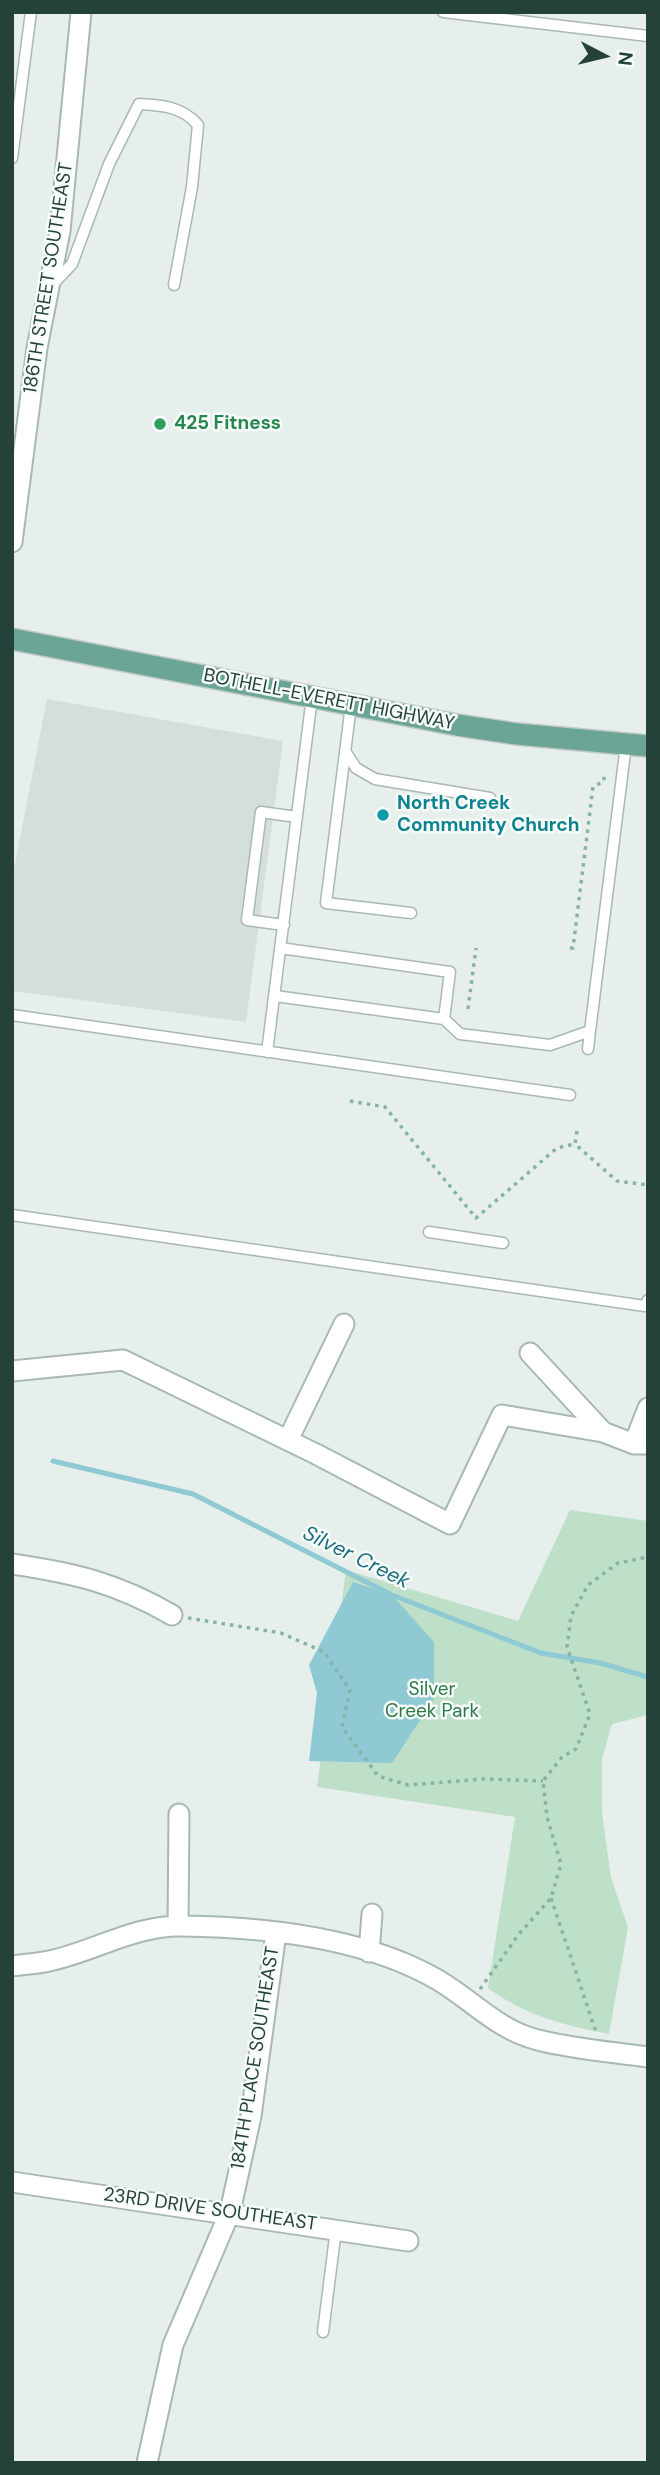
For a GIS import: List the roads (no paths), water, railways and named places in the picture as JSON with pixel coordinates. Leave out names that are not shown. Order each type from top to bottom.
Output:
[{"type":"main road","name":"BOTHELL-EVERETT HIGHWAY","points":[[12,639],[351,705],[517,734],[637,746]]},
{"type":"street","name":"186TH STREET SOUTHEAST","points":[[12,542],[37,348],[51,287],[68,161],[81,12]]},
{"type":"street","points":[[288,1440],[344,1324]]},
{"type":"street","points":[[530,1353],[603,1432]]},
{"type":"street","points":[[12,1371],[123,1360],[288,1440],[450,1524],[502,1415],[603,1432],[641,1444],[648,1408]]},
{"type":"street","points":[[12,1564],[80,1574],[139,1597],[172,1615]]},
{"type":"street","points":[[178,1926],[179,1814]]},
{"type":"street","points":[[369,1952],[372,1914]]},
{"type":"street","points":[[12,1966],[50,1961],[110,1939],[178,1926],[276,1933],[369,1952],[438,1980],[470,2004],[536,2040],[648,2057]]},
{"type":"street","name":"184TH PLACE SOUTHEAST","points":[[148,2463],[173,2345],[230,2212],[251,2116],[276,1933]]},
{"type":"street","name":"23RD DRIVE SOUTHEAST","points":[[12,2182],[230,2212],[408,2241]]},
{"type":"lane","points":[[12,158],[31,12]]},
{"type":"lane","points":[[443,12],[648,36]]},
{"type":"lane","points":[[51,287],[72,264],[109,164],[139,104],[162,105],[189,115],[198,125],[192,187],[174,285]]},
{"type":"lane","points":[[267,1052],[312,697]]},
{"type":"lane","points":[[351,705],[326,903],[411,913]]},
{"type":"lane","points":[[588,1049],[637,746]]},
{"type":"lane","points":[[345,750],[356,768],[375,779],[490,798]]},
{"type":"lane","points":[[284,925],[247,920],[261,813],[297,817]]},
{"type":"lane","points":[[280,948],[450,972],[444,1019]]},
{"type":"lane","points":[[275,996],[444,1019],[460,1034],[550,1045],[590,1031]]},
{"type":"lane","points":[[12,1015],[570,1096]]},
{"type":"lane","points":[[12,1214],[646,1306],[648,1300]]},
{"type":"lane","points":[[429,1233],[503,1243]]},
{"type":"lane","points":[[323,2332],[336,2228]]},
{"type":"water","points":[[353,1582],[392,1595],[434,1642],[434,1699],[392,1763],[309,1761],[317,1693],[309,1665]]},
{"type":"waterway","name":"Silver Creek","points":[[53,1461],[193,1494],[392,1595],[541,1653],[600,1663],[648,1677]]},
{"type":"place","name":"425 Fitness","points":[[160,424]]},
{"type":"place","name":"North Creek Community Church","points":[[383,815]]},
{"type":"park label","name":"Silver Creek Park","points":[[432,1701]]}]
